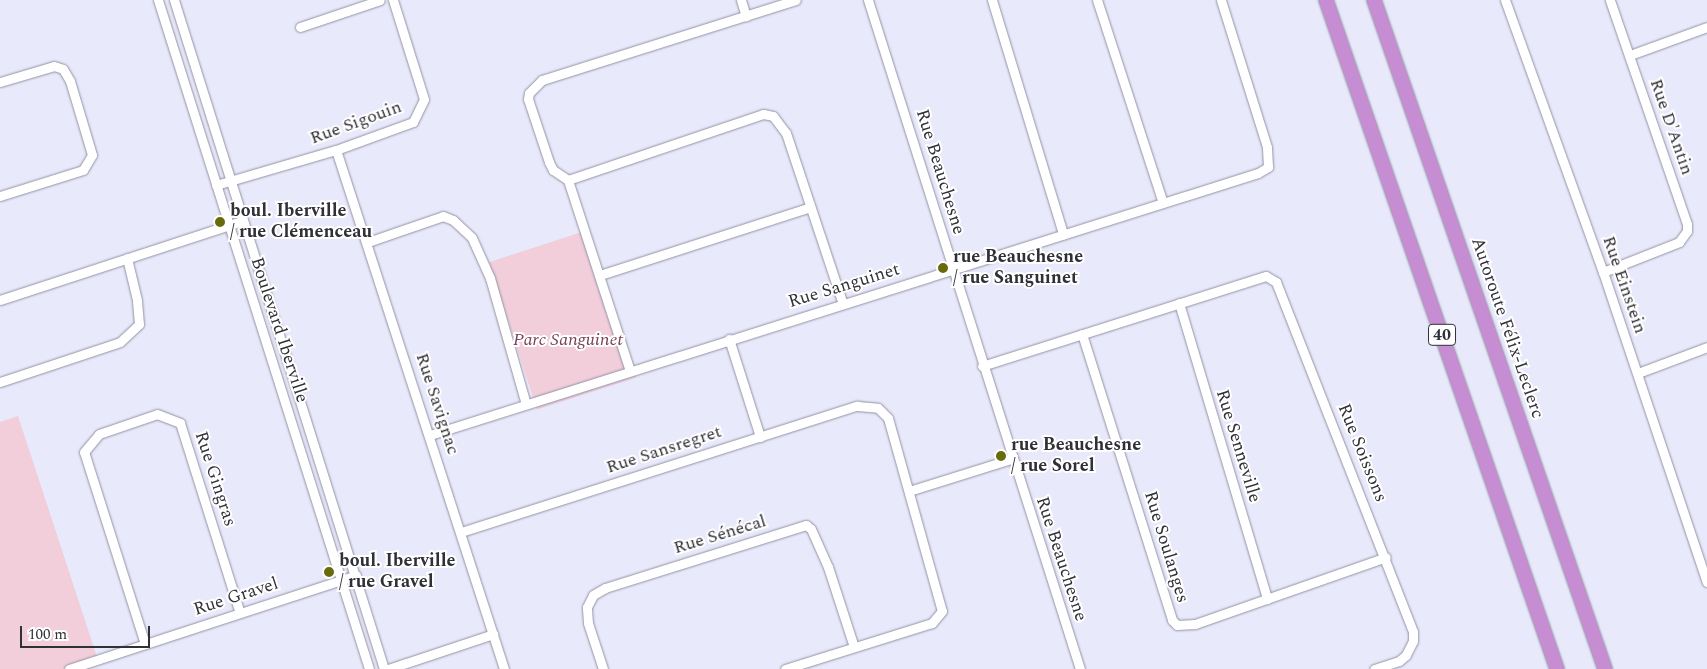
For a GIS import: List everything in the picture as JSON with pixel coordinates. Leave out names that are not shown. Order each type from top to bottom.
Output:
[{"type":"highway","name":"40","points":[[1326,0],[1557,669]]},
{"type":"highway","name":"Autoroute Félix-Leclerc","points":[[1374,0],[1605,669]]},
{"type":"street","name":"Boulevard Iberville","points":[[158,0],[369,669]]},
{"type":"street","name":"Boulevard Iberville","points":[[174,0],[384,669]]},
{"type":"street","points":[[300,27],[380,0]]},
{"type":"street","name":"Rue Sigouin","points":[[216,185],[336,150],[413,122],[420,114],[424,100],[393,0]]},
{"type":"street","points":[[740,0],[746,16]]},
{"type":"street","points":[[630,371],[568,180],[553,170],[549,162],[528,99],[529,93],[542,80],[796,0]]},
{"type":"street","name":"Rue Beauchesne","points":[[868,0],[954,270],[1011,459],[1080,669]]},
{"type":"street","points":[[992,0],[1064,234]]},
{"type":"street","points":[[1097,0],[1163,204]]},
{"type":"street","name":"Rue Sanguinet","points":[[430,436],[728,339],[1258,174],[1268,167],[1267,147],[1221,0]]},
{"type":"street","name":"Rue Einstein","points":[[1505,0],[1603,272],[1707,582]]},
{"type":"street","name":"Rue D'Antin","points":[[1603,272],[1678,242],[1687,231],[1687,224],[1610,0]]},
{"type":"street","points":[[1630,55],[1707,27]]},
{"type":"street","points":[[0,82],[54,66],[63,69],[70,81],[92,155],[83,170],[0,196]]},
{"type":"street","points":[[568,180],[763,114],[773,116],[786,133],[843,304]]},
{"type":"street","name":"Rue Savignac","points":[[336,150],[368,242],[504,669]]},
{"type":"street","points":[[600,275],[810,208]]},
{"type":"street","points":[[368,242],[443,216],[453,220],[472,238],[490,278],[526,404]]},
{"type":"street","points":[[0,300],[242,221]]},
{"type":"street","points":[[0,382],[120,342],[139,324],[137,300],[127,258]]},
{"type":"street","name":"Rue Soissons","points":[[1178,303],[1266,276],[1276,282],[1386,557],[1413,632],[1411,648],[1399,661],[1374,669]]},
{"type":"street","points":[[982,366],[1178,303]]},
{"type":"street","name":"Rue Senneville","points":[[1178,303],[1267,599]]},
{"type":"street","name":"Rue Soulanges","points":[[1082,334],[1172,620],[1176,625],[1195,624],[1267,599]]},
{"type":"street","points":[[728,339],[760,437]]},
{"type":"street","points":[[1638,373],[1707,347]]},
{"type":"street","name":"Rue Sansregret","points":[[461,532],[857,406],[878,408],[888,418],[910,491]]},
{"type":"street","name":"Rue Gingras","points":[[145,644],[84,452],[99,434],[157,414],[180,423],[240,613]]},
{"type":"street","points":[[785,669],[935,621],[942,611],[942,605],[910,491],[1011,459]]},
{"type":"street","name":"Rue Sénécal","points":[[603,669],[588,623],[587,607],[593,595],[605,588],[806,525],[811,529],[828,567],[854,647]]},
{"type":"street","points":[[1267,599],[1386,557]]},
{"type":"street","name":"Rue Gravel","points":[[70,669],[356,575]]},
{"type":"street","points":[[388,669],[493,634]]},
{"type":"green space","name":"Parc Sanguinet","points":[[588,230],[636,377],[537,410],[489,262]]},
{"type":"green space","points":[[18,416],[98,660],[69,669],[0,669],[0,422]]},
{"type":"place","name":"boul. Iberville / rue Clémenceau","points":[[220,222]]},
{"type":"place","name":"rue Beauchesne / rue Sanguinet","points":[[943,268]]},
{"type":"place","name":"rue Beauchesne / rue Sorel","points":[[1001,456]]},
{"type":"place","name":"boul. Iberville / rue Gravel","points":[[329,572]]}]
